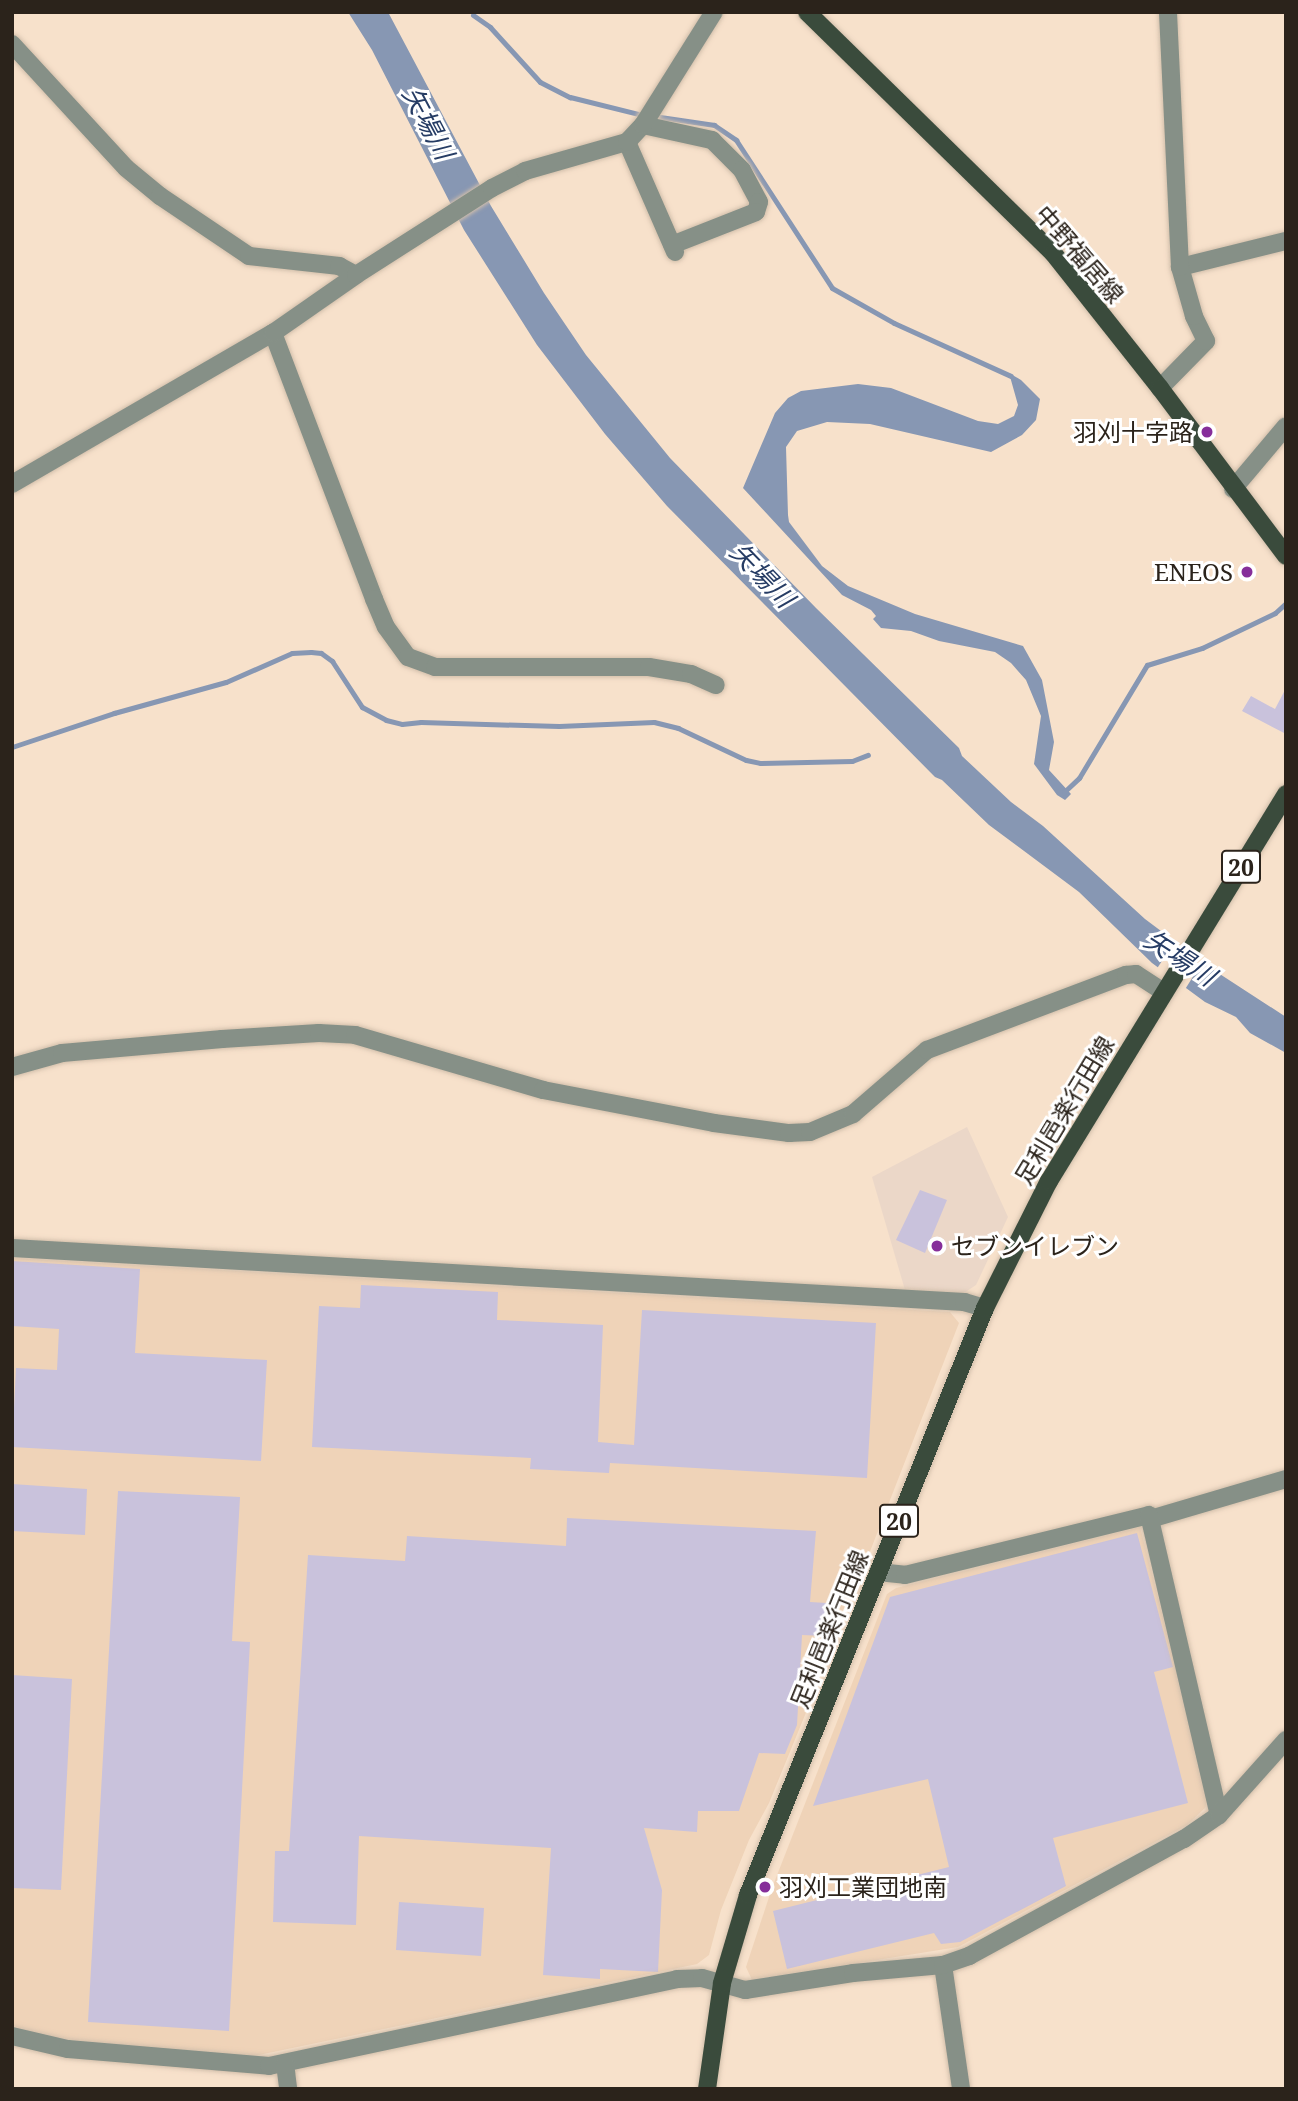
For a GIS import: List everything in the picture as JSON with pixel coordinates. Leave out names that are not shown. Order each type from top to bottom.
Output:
[{"type":"main road","name":"中野福居線","points":[[807,12],[1052,253],[1160,388],[1233,489],[1286,556]]},
{"type":"main road","name":"20","points":[[1166,988],[1286,794]]},
{"type":"main road","name":"足利邑楽行田線","points":[[707,2089],[722,1983],[730,1948],[762,1858],[985,1308],[1049,1181],[1166,988]]},
{"type":"street","points":[[12,484],[273,333],[356,275],[492,188],[535,167],[627,142],[643,125],[714,12]]},
{"type":"street","points":[[1160,388],[1206,341],[1194,316],[1181,267],[1168,12]]},
{"type":"street","points":[[12,44],[126,168],[160,196],[249,256],[339,267],[356,275]]},
{"type":"street","points":[[627,142],[674,249],[756,212],[759,202],[742,170],[712,140],[643,125]]},
{"type":"street","points":[[1181,267],[1286,241]]},
{"type":"street","points":[[273,333],[374,599],[386,626],[408,657],[435,667],[649,667],[691,674],[716,685]]},
{"type":"street","points":[[1233,489],[1286,426]]},
{"type":"street","points":[[12,1067],[62,1053],[319,1033],[355,1035],[543,1090],[653,1112],[789,1133],[821,1128],[853,1114],[927,1050],[1112,979],[1136,974],[1166,988]]},
{"type":"street","points":[[12,1248],[922,1300],[964,1303],[985,1308]]},
{"type":"street","points":[[1150,1519],[1286,1479]]},
{"type":"street","points":[[878,1572],[905,1575],[1149,1515],[1219,1815]]},
{"type":"street","points":[[12,2036],[58,2048],[186,2061],[238,2066],[285,2063],[677,1979],[702,1978],[745,1990],[853,1973],[943,1965],[969,1956],[1172,1846],[1219,1815],[1286,1740]]},
{"type":"street","points":[[943,1965],[961,2089]]},
{"type":"street","points":[[285,2063],[288,2089]]},
{"type":"shaded area","points":[[967,1127],[1008,1217],[976,1285],[961,1295],[905,1290],[872,1177]]},
{"type":"shaded area","points":[[12,1258],[950,1312],[959,1323],[830,1654],[769,1803],[749,1840],[721,1910],[709,1955],[697,1964],[249,2057],[40,2037],[12,2025]]},
{"type":"shaded area","points":[[1140,1527],[1209,1797],[1205,1808],[1187,1825],[958,1947],[752,1980],[746,1967],[772,1888],[887,1594],[896,1588]]},
{"type":"water","name":"矢場川","points":[[348,12],[388,12],[491,206],[544,293],[586,355],[670,458],[816,608],[959,748],[962,756],[1011,802],[1043,826],[1145,919],[1209,967],[1286,1017],[1286,1053],[1250,1033],[1236,1017],[1205,1002],[1152,963],[1079,892],[989,825],[942,780],[935,777],[667,506],[605,434],[537,345],[464,230],[372,50]]},
{"type":"water","points":[[1009,373],[1021,380],[1040,399],[1036,420],[1022,435],[991,452],[870,424],[827,422],[797,431],[786,447],[788,515],[789,522],[822,566],[848,586],[915,614],[1023,646],[1042,680],[1054,742],[1049,770],[1071,794],[1065,800],[1057,795],[1034,764],[1041,716],[1026,680],[1011,663],[995,652],[939,641],[911,631],[881,628],[873,619],[876,616],[871,610],[842,595],[743,488],[775,413],[788,398],[801,391],[858,384],[891,388],[978,421],[998,424],[1014,416],[1018,405]]},
{"type":"pier","points":[[1177,938],[1204,959],[1184,991],[1156,970]]},
{"type":"building","points":[[1286,688],[1286,734],[1242,711],[1251,696],[1275,709]]},
{"type":"building","points":[[920,1190],[947,1200],[925,1253],[896,1240]]},
{"type":"building","points":[[12,1261],[140,1269],[135,1353],[267,1360],[261,1461],[12,1447],[16,1368],[57,1370],[59,1329],[12,1326]]},
{"type":"building","points":[[361,1285],[498,1292],[497,1320],[603,1325],[598,1442],[634,1445],[642,1310],[876,1323],[867,1478],[610,1463],[609,1473],[530,1469],[531,1458],[312,1447],[319,1306],[360,1308]]},
{"type":"building","points":[[12,1484],[87,1489],[85,1535],[12,1531]]},
{"type":"building","points":[[118,1491],[240,1497],[232,1641],[250,1642],[229,2031],[88,2022]]},
{"type":"building","points":[[567,1518],[816,1531],[810,1602],[827,1603],[825,1636],[802,1635],[797,1725],[785,1754],[759,1753],[739,1811],[698,1811],[697,1832],[644,1828],[662,1890],[658,1972],[600,1969],[600,1979],[543,1975],[551,1848],[359,1836],[356,1925],[273,1922],[275,1851],[289,1851],[308,1555],[405,1561],[407,1536],[566,1546]]},
{"type":"building","points":[[1137,1533],[1173,1667],[1154,1672],[1188,1803],[1053,1838],[1066,1886],[960,1942],[941,1944],[934,1933],[787,1969],[773,1911],[949,1867],[928,1779],[813,1806],[890,1597]]},
{"type":"building","points":[[12,1675],[72,1679],[61,1890],[12,1888]]},
{"type":"building","points":[[399,1902],[484,1908],[481,1956],[396,1950]]},
{"type":"waterway","points":[[473,15],[490,27],[540,82],[570,97],[638,114]]},
{"type":"waterway","points":[[660,117],[714,125],[736,140],[832,288],[894,323],[1011,376]]},
{"type":"waterway","points":[[1064,792],[1079,778],[1147,665],[1202,648],[1275,613],[1286,603]]},
{"type":"waterway","points":[[12,747],[114,713],[226,682],[292,653],[311,652],[321,653],[332,661],[362,707],[386,720],[402,724],[421,722],[559,726],[654,722],[678,728],[746,760],[760,763],[852,761],[868,755]]},
{"type":"place","name":"羽刈十字路","points":[[1207,432]]},
{"type":"place","name":"ENEOS","points":[[1247,572]]},
{"type":"place","name":"セブンイレブン","points":[[937,1246]]},
{"type":"place","name":"羽刈工業団地南","points":[[765,1887]]}]
